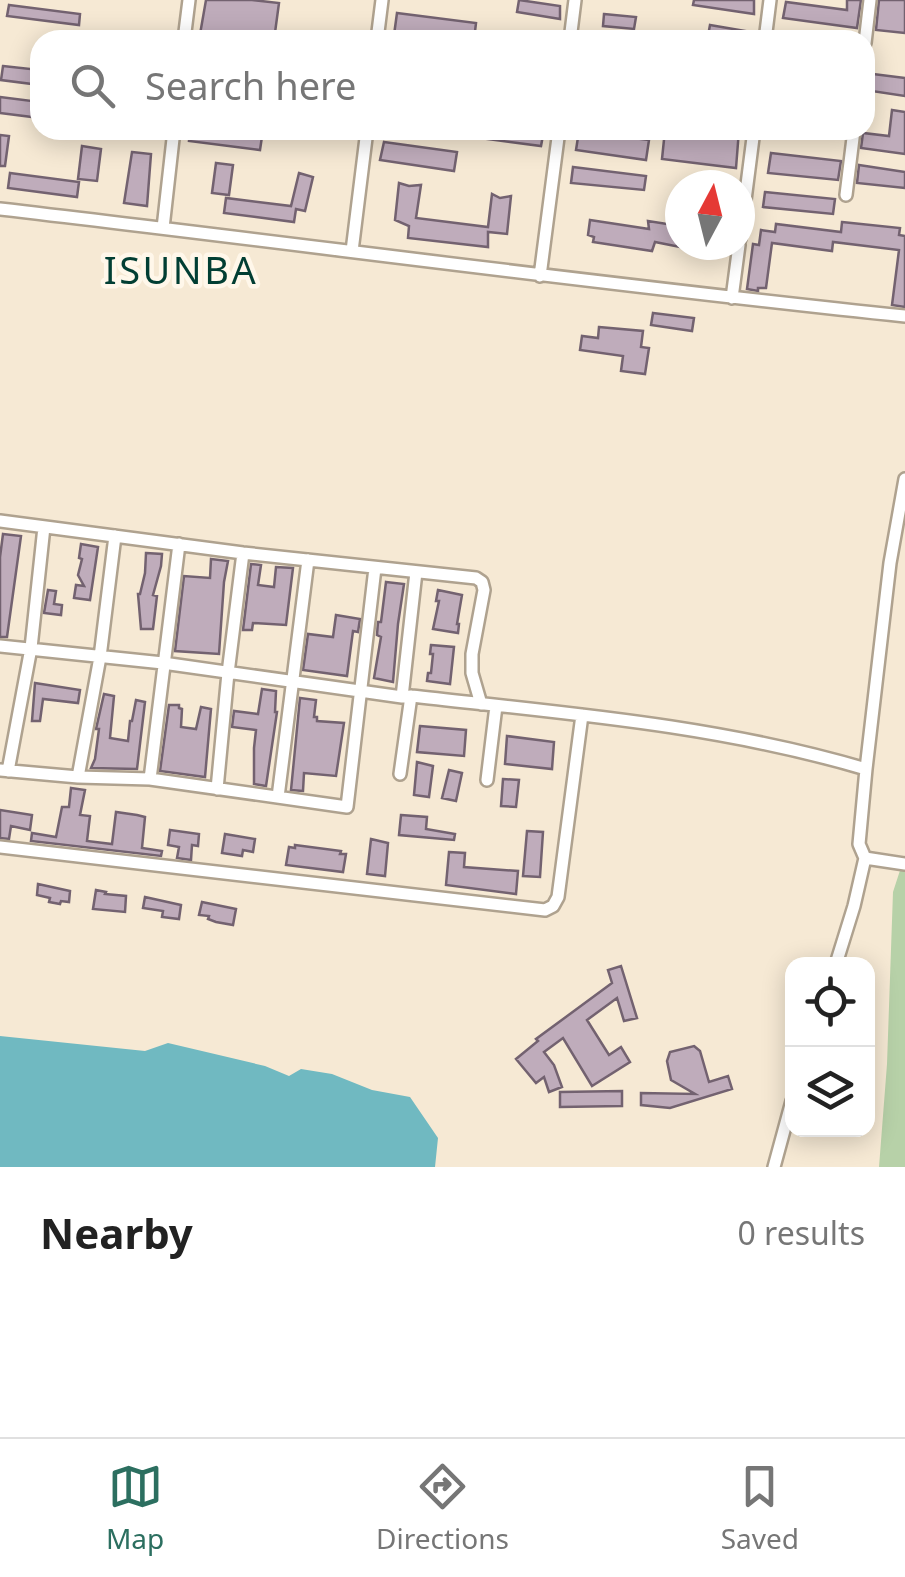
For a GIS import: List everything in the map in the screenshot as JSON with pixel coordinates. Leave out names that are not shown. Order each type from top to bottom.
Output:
[{"type":"street","points":[[185,30],[189,0]]},
{"type":"street","points":[[378,30],[382,0]]},
{"type":"street","points":[[571,30],[575,0]]},
{"type":"street","points":[[766,30],[770,0]]},
{"type":"street","points":[[867,30],[870,0]]},
{"type":"street","points":[[164,228],[173,140]]},
{"type":"street","points":[[352,251],[365,140]]},
{"type":"street","points":[[540,276],[558,140]]},
{"type":"street","points":[[749,170],[753,140]]},
{"type":"street","points":[[846,195],[853,140]]},
{"type":"street","points":[[0,210],[905,316]]},
{"type":"street","points":[[732,298],[737,260]]},
{"type":"street","points":[[838,957],[865,858],[860,844],[866,769],[890,564],[905,479]]},
{"type":"street","points":[[0,521],[476,578],[484,590],[472,673],[481,704]]},
{"type":"street","points":[[44,527],[31,648],[4,770],[78,778],[150,779],[347,807],[376,568]]},
{"type":"street","points":[[78,778],[116,536]]},
{"type":"street","points":[[150,779],[179,544]]},
{"type":"street","points":[[217,789],[243,552]]},
{"type":"street","points":[[278,797],[308,560]]},
{"type":"street","points":[[400,774],[416,572]]},
{"type":"street","points":[[0,646],[669,725],[866,769]]},
{"type":"street","points":[[487,780],[496,706]]},
{"type":"street","points":[[0,848],[545,910],[558,897],[582,715]]},
{"type":"street","points":[[865,858],[905,864]]},
{"type":"street","points":[[774,1167],[785,1127]]},
{"type":"green space","points":[[905,855],[905,1167],[879,1167],[893,892]]},
{"type":"water","points":[[0,1036],[145,1051],[168,1043],[265,1066],[289,1076],[301,1069],[332,1074],[372,1090],[410,1097],[438,1138],[435,1167],[0,1167]]},
{"type":"building","points":[[206,0],[279,3],[275,30],[201,30]]},
{"type":"building","points":[[519,0],[560,6],[560,19],[517,12]]},
{"type":"building","points":[[694,0],[754,0],[754,14],[693,5]]},
{"type":"building","points":[[847,0],[861,0],[857,28],[783,18],[786,2],[847,10]]},
{"type":"building","points":[[879,0],[905,0],[905,33],[876,30]]},
{"type":"building","points":[[9,5],[80,14],[79,25],[7,16]]},
{"type":"building","points":[[397,13],[476,23],[475,30],[395,30]]},
{"type":"building","points":[[604,14],[636,17],[634,29],[603,26]]},
{"type":"building","points":[[710,25],[739,30],[709,30]]},
{"type":"building","points":[[3,66],[30,69],[30,84],[1,80]]},
{"type":"building","points":[[875,74],[905,78],[905,96],[875,92]]},
{"type":"building","points":[[0,97],[30,101],[30,117],[0,113]]},
{"type":"building","points":[[892,110],[905,112],[905,154],[861,148],[862,140],[875,140],[875,134],[889,136]]},
{"type":"building","points":[[0,135],[9,136],[5,166],[0,166]]},
{"type":"building","points":[[189,140],[262,140],[260,150]]},
{"type":"building","points":[[495,140],[542,140],[541,146]]},
{"type":"building","points":[[578,140],[649,140],[646,160],[576,150]]},
{"type":"building","points":[[664,140],[738,140],[736,168],[662,159]]},
{"type":"building","points":[[384,142],[457,152],[454,171],[380,160]]},
{"type":"building","points":[[82,146],[101,149],[97,181],[78,179]]},
{"type":"building","points":[[132,152],[151,154],[147,206],[124,203]]},
{"type":"building","points":[[771,153],[841,161],[838,180],[768,173]]},
{"type":"building","points":[[216,163],[233,165],[229,195],[212,193]]},
{"type":"building","points":[[859,165],[905,172],[905,188],[857,183]]},
{"type":"building","points":[[573,167],[646,176],[644,190],[571,183]]},
{"type":"building","points":[[10,173],[79,182],[77,197],[8,188]]},
{"type":"building","points":[[299,173],[313,177],[305,211],[296,209],[294,222],[224,213],[226,198],[291,206]]},
{"type":"building","points":[[399,183],[421,185],[416,218],[488,227],[492,194],[500,198],[511,196],[507,234],[488,232],[488,247],[408,238],[409,226],[395,220]]},
{"type":"building","points":[[765,192],[835,199],[833,214],[763,207]]},
{"type":"building","points":[[590,220],[649,229],[648,221],[665,224],[665,244],[655,242],[652,251],[593,242],[594,237],[588,235]]},
{"type":"building","points":[[842,222],[900,228],[899,235],[905,236],[905,307],[892,305],[899,250],[833,242],[832,251],[772,243],[766,288],[747,289],[761,230],[775,232],[776,224],[841,232]]},
{"type":"building","points":[[653,313],[694,318],[692,331],[651,325]]},
{"type":"building","points":[[599,327],[643,331],[641,347],[649,348],[645,374],[621,371],[623,356],[580,350],[582,336],[598,338]]},
{"type":"building","points":[[3,534],[21,536],[7,637],[0,637]]},
{"type":"building","points":[[81,544],[98,547],[90,600],[74,598],[76,585],[84,586],[78,575]]},
{"type":"building","points":[[146,553],[162,554],[153,595],[157,596],[153,629],[141,629],[138,594]]},
{"type":"building","points":[[211,559],[228,561],[219,654],[175,651],[184,576],[210,578]]},
{"type":"building","points":[[251,564],[261,565],[258,585],[274,587],[276,567],[293,568],[286,625],[253,623],[252,630],[243,630]]},
{"type":"building","points":[[386,582],[404,584],[393,682],[374,678]]},
{"type":"building","points":[[48,590],[56,591],[54,604],[62,605],[61,615],[44,613]]},
{"type":"building","points":[[438,590],[462,595],[458,633],[433,629]]},
{"type":"building","points":[[336,615],[360,619],[358,632],[353,631],[347,676],[303,670],[308,634],[333,637]]},
{"type":"building","points":[[431,645],[454,647],[450,684],[427,681],[431,673]]},
{"type":"building","points":[[35,683],[80,690],[78,703],[43,699],[40,721],[32,721]]},
{"type":"building","points":[[262,689],[276,691],[277,712],[266,786],[254,784],[256,730],[232,727],[234,711],[258,714]]},
{"type":"building","points":[[104,694],[114,696],[110,738],[128,741],[136,700],[145,702],[137,769],[91,768]]},
{"type":"building","points":[[300,698],[316,700],[317,721],[344,723],[336,776],[304,773],[303,791],[291,790]]},
{"type":"building","points":[[169,705],[182,709],[181,727],[196,729],[201,707],[211,709],[205,777],[160,771]]},
{"type":"building","points":[[420,726],[466,730],[464,756],[417,752]]},
{"type":"building","points":[[507,736],[554,742],[552,769],[505,764]]},
{"type":"building","points":[[417,762],[433,766],[429,797],[414,795]]},
{"type":"building","points":[[449,770],[462,773],[456,801],[442,798]]},
{"type":"building","points":[[503,779],[519,780],[516,807],[501,806]]},
{"type":"building","points":[[71,788],[85,790],[80,815],[90,816],[87,841],[112,844],[116,812],[137,815],[145,817],[142,848],[162,851],[161,856],[31,841],[32,833],[56,837],[62,807],[69,807]]},
{"type":"building","points":[[0,810],[32,815],[30,830],[11,826],[9,839],[0,838]]},
{"type":"building","points":[[401,815],[427,817],[426,829],[455,834],[454,840],[399,835]]},
{"type":"building","points":[[170,830],[199,834],[198,846],[192,845],[191,860],[177,858],[179,847],[168,845]]},
{"type":"building","points":[[527,831],[543,832],[540,877],[523,876]]},
{"type":"building","points":[[225,834],[255,839],[253,852],[243,850],[242,856],[222,853]]},
{"type":"building","points":[[371,839],[388,843],[385,876],[367,874]]},
{"type":"building","points":[[289,847],[341,851],[340,854],[346,854],[343,872],[286,865]]},
{"type":"building","points":[[449,852],[465,853],[464,867],[518,871],[516,894],[446,885]]},
{"type":"building","points":[[38,884],[70,891],[69,902],[49,902],[50,898],[37,895]]},
{"type":"building","points":[[96,890],[126,896],[125,912],[93,909]]},
{"type":"building","points":[[145,897],[181,905],[179,919],[162,917],[163,911],[143,908]]},
{"type":"building","points":[[202,902],[236,909],[233,925],[199,915]]},
{"type":"building","points":[[621,966],[637,1018],[624,1021],[617,998],[587,1020],[609,1055],[621,1047],[630,1062],[592,1086],[563,1038],[544,1052],[562,1087],[549,1092],[544,1077],[536,1083],[516,1059],[536,1039],[612,983],[608,970]]},
{"type":"building","points":[[694,1046],[700,1051],[709,1082],[728,1076],[732,1089],[670,1108],[641,1105],[641,1093],[695,1094],[671,1080],[667,1061],[670,1052]]},
{"type":"building","points":[[622,1091],[622,1106],[560,1107],[560,1092]]},
{"type":"district","name":"ISUNBA","points":[[181,271]]}]
